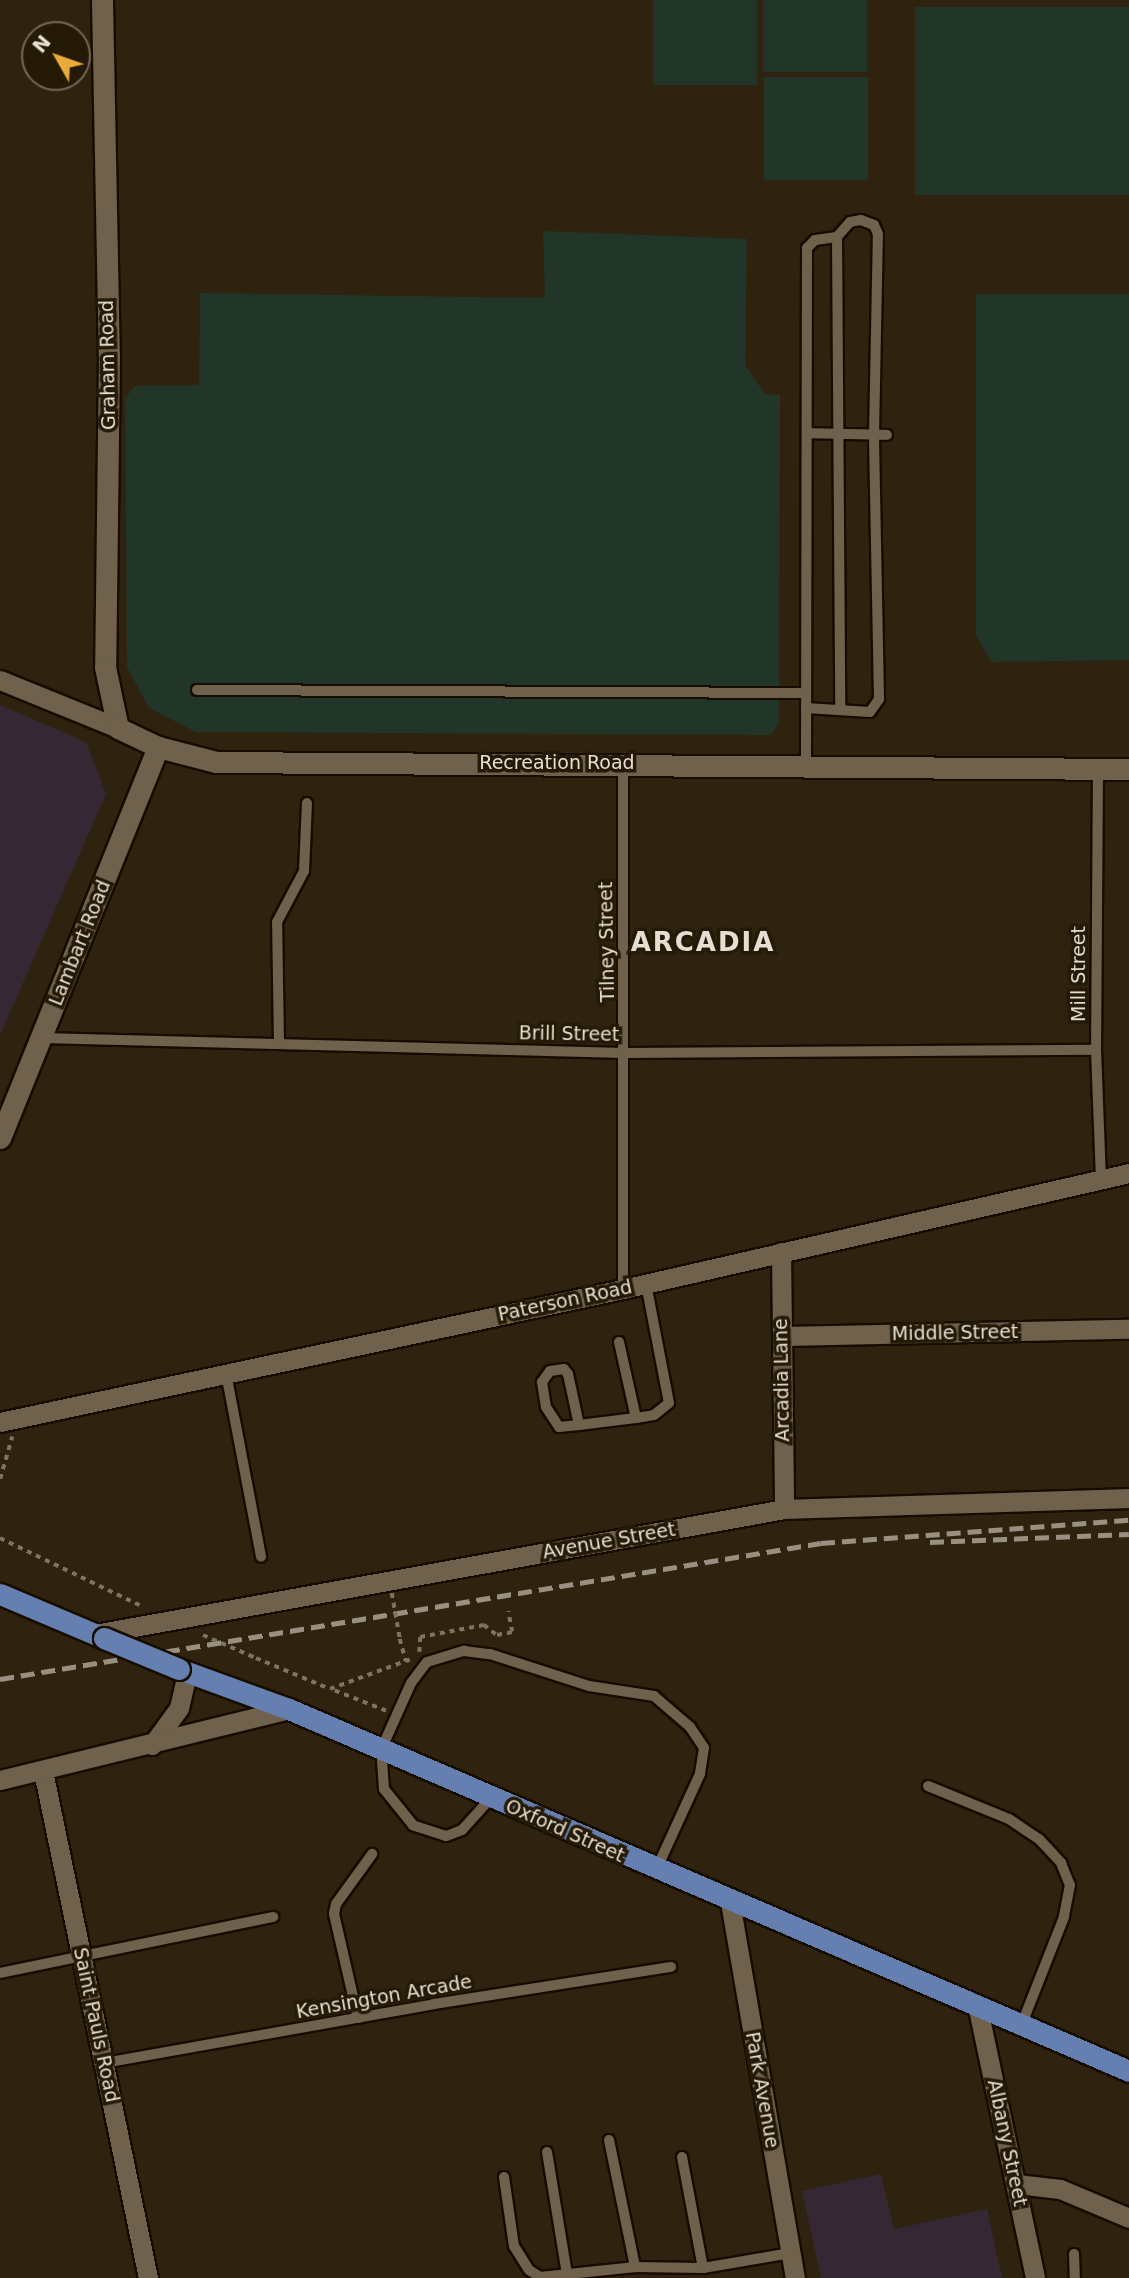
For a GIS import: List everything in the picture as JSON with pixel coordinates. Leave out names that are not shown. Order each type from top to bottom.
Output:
[{"type":"main road","name":"Oxford Street","points":[[0,1594],[183,1670],[289,1709],[656,1871],[1129,2071]]},
{"type":"street","name":"Graham Road","points":[[102,0],[109,355],[105,667],[118,728]]},
{"type":"street","name":"Recreation Road","points":[[0,680],[158,747],[216,762],[806,763],[1129,769]]},
{"type":"street","name":"Lambart Road","points":[[0,1138],[158,747]]},
{"type":"street","name":"Paterson Road","points":[[9,1420],[646,1284],[1129,1173]]},
{"type":"street","name":"Arcadia Lane","points":[[781,1252],[784,1509]]},
{"type":"street","name":"Middle Street","points":[[782,1336],[1129,1329]]},
{"type":"street","name":"Avenue Street","points":[[99,1636],[784,1509],[1129,1498]]},
{"type":"street","points":[[152,1746],[180,1708],[183,1670]]},
{"type":"street","points":[[0,1780],[152,1746],[289,1709]]},
{"type":"street","name":"Saint Pauls Road","points":[[43,1771],[148,2278]]},
{"type":"street","name":"Park Avenue","points":[[730,1902],[795,2278]]},
{"type":"street","name":"Albany Street","points":[[978,2009],[1035,2278]]},
{"type":"street","points":[[1017,2184],[1060,2189],[1129,2218]]},
{"type":"lane","points":[[806,708],[870,712],[879,699],[874,436],[878,234],[874,225],[861,220],[850,222],[837,237],[841,710]]},
{"type":"lane","points":[[806,763],[807,248],[815,240],[837,237]]},
{"type":"lane","points":[[807,433],[887,435]]},
{"type":"lane","points":[[197,690],[806,693]]},
{"type":"lane","name":"Tilney Street","points":[[623,763],[623,1289]]},
{"type":"lane","name":"Mill Street","points":[[1098,769],[1096,1050],[1101,1179]]},
{"type":"lane","points":[[279,1044],[277,922],[304,871],[307,803]]},
{"type":"lane","name":"Brill Street","points":[[41,1038],[625,1053],[1096,1050]]},
{"type":"lane","points":[[579,1425],[567,1371],[550,1371],[542,1382],[549,1416],[559,1427],[579,1425],[636,1418],[664,1411],[671,1395],[661,1366],[646,1284]]},
{"type":"lane","points":[[619,1342],[636,1418]]},
{"type":"lane","points":[[226,1372],[261,1557]]},
{"type":"lane","points":[[491,1798],[454,1835],[422,1830],[403,1816],[384,1789],[381,1750],[396,1715],[427,1662],[464,1651],[490,1654],[589,1686],[654,1696],[690,1727],[704,1748],[700,1774],[656,1871]]},
{"type":"lane","points":[[928,1786],[1009,1819],[1039,1839],[1061,1863],[1070,1885],[1064,1917],[1020,2026]]},
{"type":"lane","points":[[358,2018],[334,1914],[336,1904],[372,1854]]},
{"type":"lane","points":[[0,1973],[273,1917]]},
{"type":"lane","name":"Kensington Arcade","points":[[104,2063],[671,1967]]},
{"type":"lane","points":[[610,2140],[635,2267]]},
{"type":"lane","points":[[547,2152],[567,2274]]},
{"type":"lane","points":[[682,2157],[703,2268]]},
{"type":"lane","points":[[504,2177],[520,2259],[540,2277],[635,2267],[703,2268],[791,2253]]},
{"type":"lane","points":[[1074,2254],[1075,2278]]},
{"type":"path","points":[[0,1479],[9,1420]]},
{"type":"path","points":[[0,1538],[172,1622],[396,1715]]},
{"type":"path","points":[[392,1593],[406,1661]]},
{"type":"path","points":[[330,1689],[416,1657],[420,1637],[484,1625],[497,1635],[512,1632],[508,1611]]},
{"type":"shaded area","points":[[0,705],[86,742],[106,794],[0,1035]]},
{"type":"shaded area","points":[[881,2174],[894,2229],[987,2209],[1002,2278],[821,2278],[802,2191]]},
{"type":"green space","points":[[653,0],[757,0],[757,85],[653,85]]},
{"type":"green space","points":[[763,0],[867,0],[867,72],[763,72]]},
{"type":"green space","points":[[915,7],[1129,7],[1129,195],[915,195]]},
{"type":"green space","points":[[764,77],[868,77],[868,180],[764,180]]},
{"type":"green space","points":[[543,231],[747,239],[745,365],[765,394],[780,395],[779,723],[771,735],[196,732],[149,708],[127,667],[125,398],[135,386],[199,385],[200,293],[545,298]]},
{"type":"green space","points":[[976,294],[1129,294],[1129,660],[992,662],[976,636]]},
{"type":"railway","points":[[0,1679],[821,1543],[1129,1520]]},
{"type":"railway","points":[[930,1542],[1129,1534]]},
{"type":"district","name":"ARCADIA","points":[[703,943]]}]
